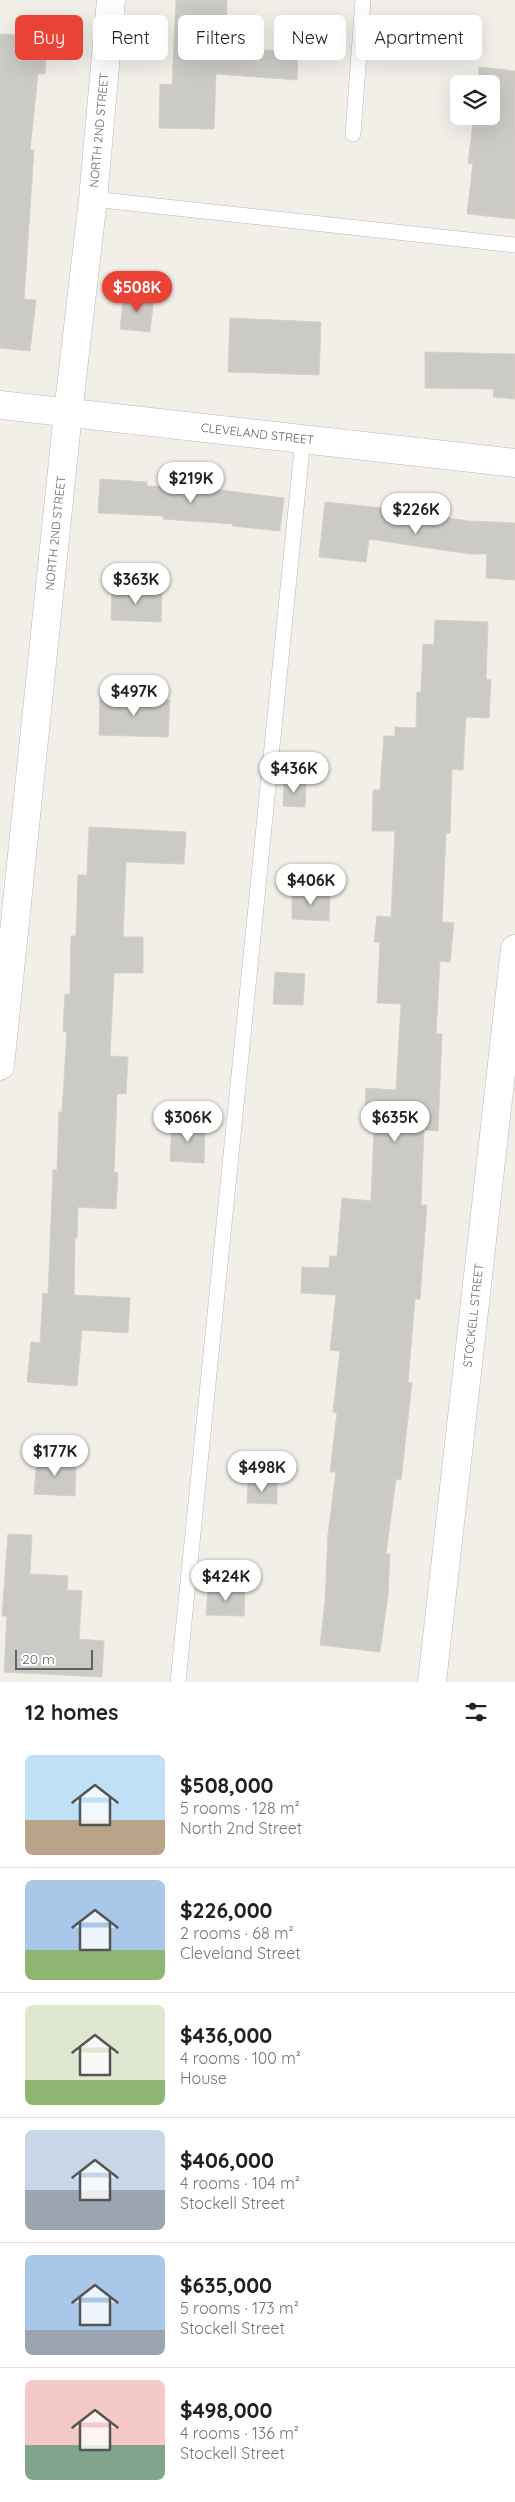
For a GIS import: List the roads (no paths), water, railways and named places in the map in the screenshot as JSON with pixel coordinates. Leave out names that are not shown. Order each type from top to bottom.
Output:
[{"type":"street","name":"NORTH 2ND STREET","points":[[0,1066],[68,413],[93,199],[111,0]]},
{"type":"street","name":"CLEVELAND STREET","points":[[0,405],[515,463]]},
{"type":"street","name":"STOCKELL STREET","points":[[432,1682],[515,949]]},
{"type":"lane","points":[[353,134],[363,0]]},
{"type":"lane","points":[[93,199],[515,246]]},
{"type":"lane","points":[[178,1682],[303,439]]}]
